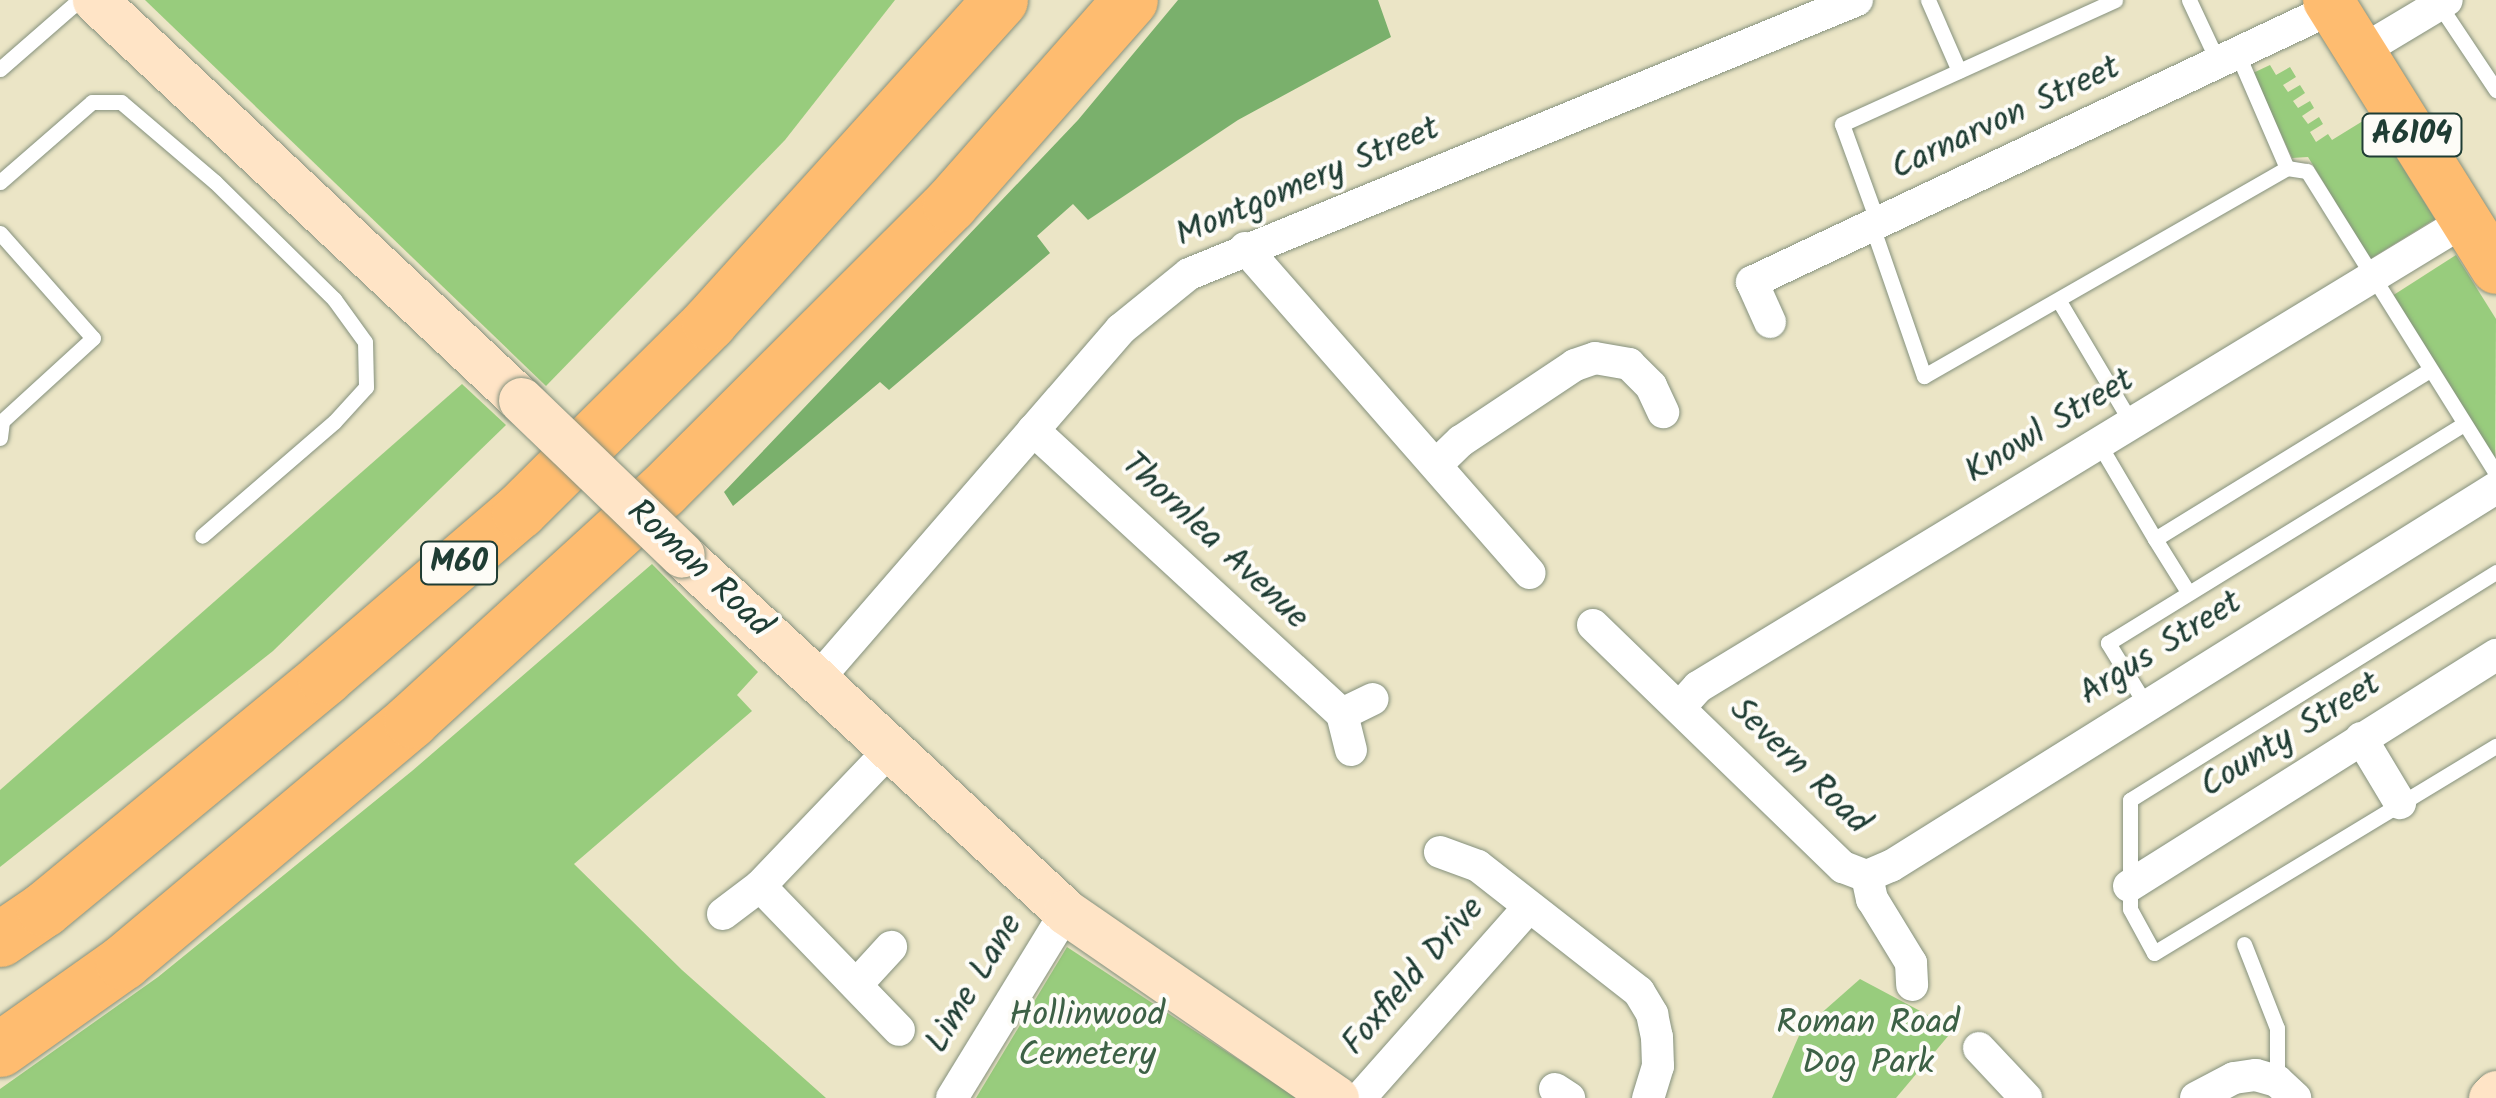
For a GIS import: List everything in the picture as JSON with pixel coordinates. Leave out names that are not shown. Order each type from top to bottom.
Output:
[{"type":"highway","name":"M60","points":[[877,142],[964,0]]},
{"type":"highway","name":"M60","points":[[0,939],[44,908],[222,762],[519,511],[710,322],[877,142],[1000,0]]},
{"type":"highway","name":"M60","points":[[747,409],[1086,0]]},
{"type":"highway","name":"M60","points":[[0,1049],[123,962],[411,720],[747,409],[950,204],[1130,0]]},
{"type":"main road","name":"A6104","points":[[2331,4],[2496,269]]},
{"type":"street","name":"Roman Road","points":[[95,0],[1066,912],[1336,1098]]},
{"type":"street","name":"Montgomery Street","points":[[816,680],[1122,328],[1189,274],[1857,0]]},
{"type":"street","points":[[2360,52],[2440,2]]},
{"type":"street","name":"Carnarvon Street","points":[[1770,322],[1752,282],[2228,59],[2331,4]]},
{"type":"street","name":"Knowl Street","points":[[1680,708],[1698,687],[2466,220]]},
{"type":"street","points":[[1245,248],[1438,464],[1489,532],[1530,573]]},
{"type":"street","points":[[1438,464],[1477,430],[1574,365],[1595,358],[1629,364],[1651,386],[1663,412]]},
{"type":"street","name":"Thornlea Avenue","points":[[1033,430],[1342,714]]},
{"type":"street","name":"Argus Street","points":[[1867,876],[1891,866],[2496,488]]},
{"type":"street","name":"Severn Road","points":[[1593,625],[1843,867],[1867,876],[1872,899],[1911,963],[1912,985]]},
{"type":"street","name":"County Street","points":[[2129,886],[2496,655]]},
{"type":"street","points":[[1351,750],[1342,714],[1374,699]]},
{"type":"street","points":[[2361,738],[2400,804]]},
{"type":"street","points":[[723,914],[760,886],[891,749]]},
{"type":"street","name":"Foxfield Drive","points":[[1440,852],[1488,854],[1527,909],[1585,947],[1638,992],[1652,1014],[1657,1037],[1658,1066],[1648,1098]]},
{"type":"street","points":[[760,886],[900,1030]]},
{"type":"street","name":"Foxfield Drive","points":[[1360,1098],[1527,909]]},
{"type":"street","name":"Lime Lane","points":[[952,1098],[1066,912]]},
{"type":"street","points":[[858,983],[890,947]]},
{"type":"street","points":[[1979,1048],[2026,1098]]},
{"type":"street","points":[[2196,1098],[2234,1078],[2256,1075],[2286,1090]]},
{"type":"lane","points":[[0,70],[79,0]]},
{"type":"lane","points":[[1928,0],[1959,71]]},
{"type":"lane","points":[[2115,0],[1842,124],[1924,376],[2287,168],[2307,170],[2496,474]]},
{"type":"lane","points":[[2189,0],[2228,59],[2287,168]]},
{"type":"lane","points":[[2440,2],[2496,90]]},
{"type":"lane","points":[[0,182],[92,102],[121,102],[214,182],[334,299],[365,342],[366,387],[334,422],[202,536]]},
{"type":"lane","points":[[0,233],[93,338],[2,420],[0,438]]},
{"type":"lane","points":[[2059,301],[2132,424]]},
{"type":"lane","points":[[2154,538],[2430,370]]},
{"type":"lane","points":[[2146,705],[2108,643],[2464,424]]},
{"type":"lane","points":[[2099,444],[2188,592]]},
{"type":"lane","points":[[2496,572],[2130,800],[2130,910],[2154,954],[2496,746]]},
{"type":"lane","points":[[2244,944],[2276,1028],[2286,1090]]},
{"type":"green space","points":[[145,0],[895,0],[785,140],[546,386]]},
{"type":"green space","points":[[1178,0],[1378,0],[1391,37],[1238,120],[1088,220],[1073,204],[1037,236],[1050,253],[889,390],[880,382],[733,506],[724,492],[1078,120]]},
{"type":"green space","points":[[2270,65],[2276,75],[2290,67],[2296,77],[2283,85],[2288,92],[2300,85],[2305,93],[2293,101],[2298,108],[2310,101],[2314,108],[2302,116],[2308,124],[2319,117],[2323,124],[2310,132],[2316,142],[2328,134],[2332,140],[2371,116],[2435,219],[2370,259],[2308,157],[2292,158],[2253,73]]},
{"type":"green space","points":[[2456,255],[2496,319],[2495,460],[2392,296]]},
{"type":"green space","points":[[462,384],[506,425],[273,651],[0,867],[0,790]]},
{"type":"green space","points":[[652,564],[758,672],[737,695],[752,711],[574,864],[682,970],[826,1098],[0,1098],[0,1089],[158,977],[412,771]]},
{"type":"green space","name":"Hollinwood Cemetery","points":[[1067,947],[1297,1098],[976,1098]]},
{"type":"green space","name":"Roman Road Dog Park","points":[[1860,979],[1954,1029],[1896,1098],[1772,1098],[1801,1031]]}]
